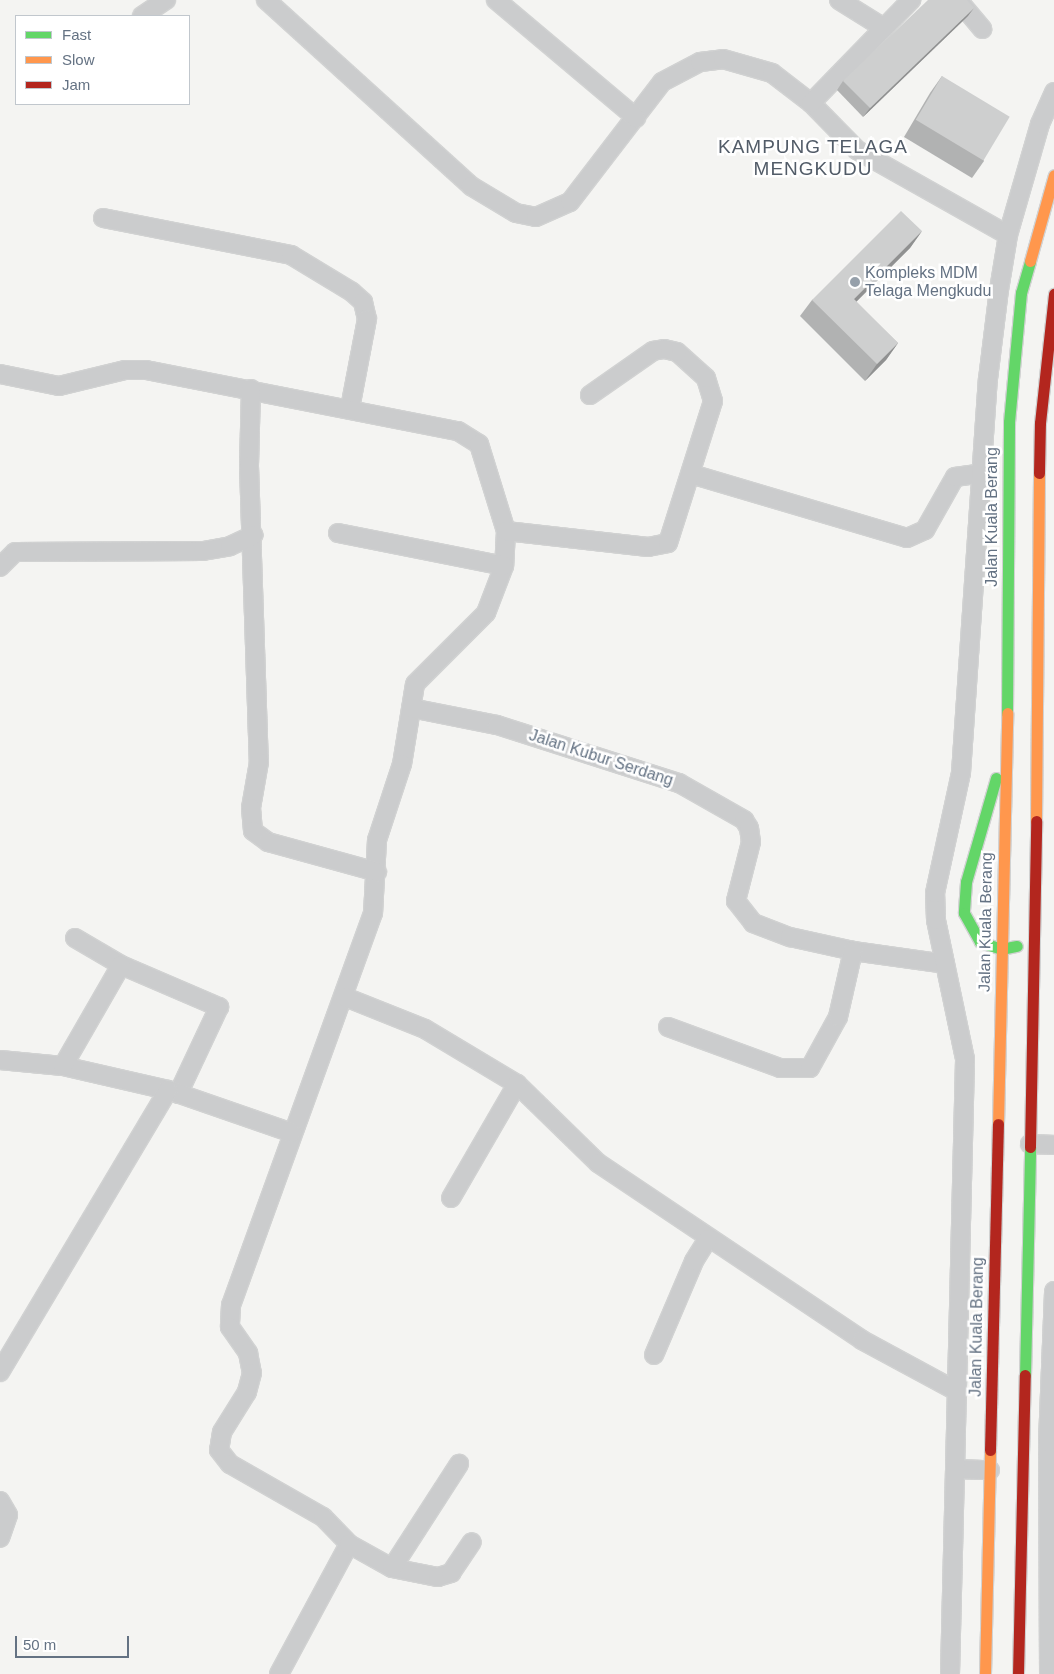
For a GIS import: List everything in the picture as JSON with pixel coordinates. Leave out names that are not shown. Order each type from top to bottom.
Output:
[{"type":"highway","name":"Jalan Kuala Berang","points":[[985,1674],[1007,741],[1009,422],[1021,293],[1054,175]]},
{"type":"highway","points":[[1018,1674],[1036,902],[1040,424],[1054,294]]},
{"type":"highway","points":[[1007,741],[966,882],[964,913],[972,934],[1001,949],[1016,947],[1026,936],[1036,902]]},
{"type":"street","points":[[144,15],[166,0]]},
{"type":"street","points":[[266,0],[471,186],[516,213],[536,217],[552,214],[570,202],[662,82],[700,62],[723,58],[772,73],[811,103],[856,150],[1008,235]]},
{"type":"street","points":[[496,0],[636,118]]},
{"type":"street","points":[[839,0],[884,28]]},
{"type":"street","points":[[811,103],[912,0]]},
{"type":"street","points":[[958,0],[982,29]]},
{"type":"street","points":[[950,1674],[965,1059],[936,920],[939,878],[961,774],[986,420],[1008,235],[1040,124],[1054,92]]},
{"type":"street","points":[[103,218],[291,255],[352,292],[363,302],[366,319],[350,408]]},
{"type":"street","points":[[506,531],[660,547],[674,532],[691,474],[712,389],[706,378],[677,352],[653,351],[590,395]]},
{"type":"street","points":[[0,374],[59,386],[125,370],[146,370],[350,408],[471,436],[479,444],[506,531],[504,566],[486,613],[420,674],[411,708],[400,771],[377,840],[377,872],[373,913],[345,997],[292,1133],[231,1306],[230,1327],[248,1353],[252,1373],[247,1392],[222,1432],[219,1450],[230,1464],[323,1517],[349,1544],[392,1568],[447,1576],[472,1542]]},
{"type":"street","points":[[251,389],[260,762],[252,808],[253,831],[268,842],[377,872]]},
{"type":"street","points":[[986,420],[1009,422]]},
{"type":"street","points":[[691,474],[907,538],[925,530],[955,477],[983,474]]},
{"type":"street","points":[[338,533],[504,566]]},
{"type":"street","points":[[0,567],[15,552],[203,551],[230,546],[254,535]]},
{"type":"street","name":"Jalan Kubur Serdang","points":[[411,708],[497,725],[625,762],[712,801],[749,828],[751,842],[737,891],[741,913],[771,931],[853,951],[945,964]]},
{"type":"street","points":[[939,878],[966,882]]},
{"type":"street","points":[[0,1372],[173,1092],[219,1007],[121,965],[75,938]]},
{"type":"street","points":[[668,1027],[780,1068],[810,1068],[838,1016],[853,951]]},
{"type":"street","points":[[63,1066],[121,965]]},
{"type":"street","points":[[345,997],[425,1029],[517,1084],[598,1163],[708,1239],[862,1340],[958,1392]]},
{"type":"street","points":[[0,1060],[63,1066],[173,1092],[292,1133]]},
{"type":"street","points":[[451,1198],[517,1084]]},
{"type":"street","points":[[1030,1144],[1054,1145]]},
{"type":"street","points":[[654,1355],[694,1261],[708,1239]]},
{"type":"street","points":[[1049,1674],[1054,1291]]},
{"type":"street","points":[[392,1568],[460,1464]]},
{"type":"street","points":[[956,1469],[990,1470]]},
{"type":"street","points":[[0,1501],[8,1516],[0,1538]]},
{"type":"street","points":[[279,1674],[349,1544]]},
{"type":"building","points":[[928,0],[967,0],[974,8],[870,108],[843,81]]},
{"type":"building","points":[[942,76],[1010,117],[983,160],[916,120]]},
{"type":"building","name":"Kompleks MDM Telaga Mengkudu","points":[[901,211],[922,231],[854,299],[898,343],[877,364],[812,300]]},
{"type":"traffic: fast","points":[[1007,713],[1009,422],[1021,293],[1030,261]]},
{"type":"traffic: fast","points":[[996,778],[966,882],[964,913],[980,942],[1001,949],[1017,946]]},
{"type":"traffic: fast","points":[[1025,1375],[1030,1147]]},
{"type":"traffic: slow","points":[[1030,261],[1054,175]]},
{"type":"traffic: slow","points":[[1036,821],[1039,473]]},
{"type":"traffic: slow","points":[[998,1124],[1007,713]]},
{"type":"traffic: slow","points":[[985,1674],[990,1450]]},
{"type":"traffic: jam","points":[[1039,473],[1040,423],[1054,294]]},
{"type":"traffic: jam","points":[[1030,1147],[1036,821]]},
{"type":"traffic: jam","points":[[990,1450],[998,1124]]},
{"type":"traffic: jam","points":[[1018,1674],[1025,1375]]},
{"type":"place","name":"Kompleks MDM Telaga Mengkudu","points":[[855,282]]},
{"type":"district","name":"KAMPUNG TELAGA MENGKUDU","points":[[813,158]]}]
